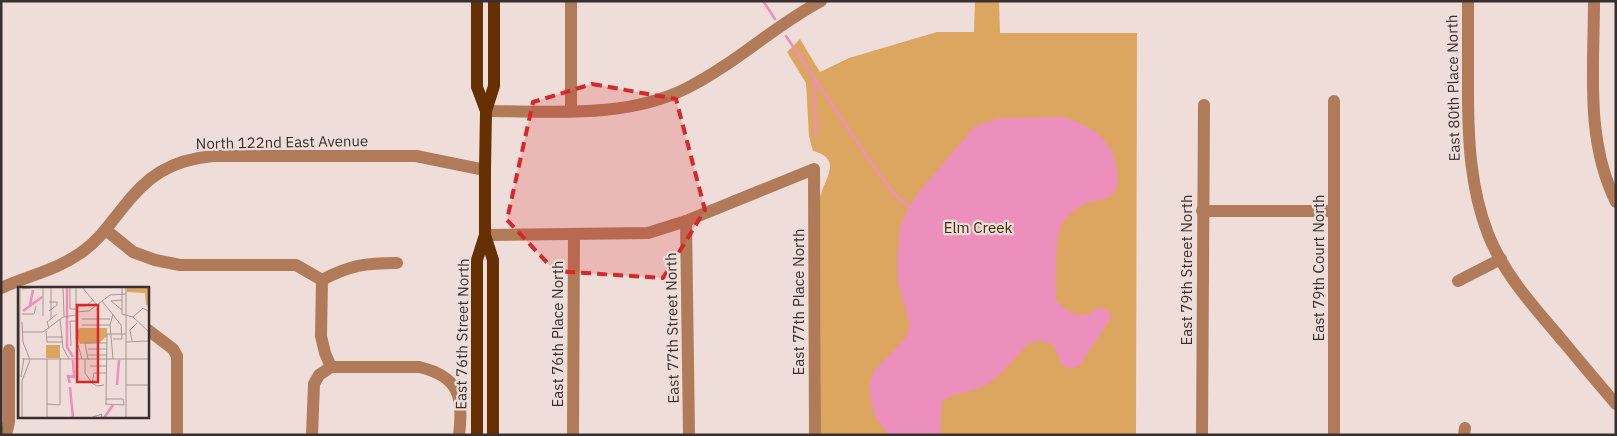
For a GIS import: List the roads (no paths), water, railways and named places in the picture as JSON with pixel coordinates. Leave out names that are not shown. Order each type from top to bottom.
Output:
[{"type":"main road","name":"East 76th Street North","points":[[477,1],[477,87],[486,111]]},
{"type":"main road","name":"East 76th Street North","points":[[477,435],[477,260],[485,235],[486,111],[494,86],[494,1]]},
{"type":"main road","name":"East 76th Street North","points":[[485,235],[493,260],[493,435]]},
{"type":"street","points":[[571,1],[571,111]]},
{"type":"street","points":[[486,111],[614,109],[635,106],[662,98],[709,76],[821,1]]},
{"type":"street","name":"East 80th Place North","points":[[1468,1],[1468,137],[1470,162],[1473,184],[1489,236],[1514,280],[1535,308],[1616,404]]},
{"type":"street","points":[[1594,1],[1594,125],[1603,170],[1616,202]]},
{"type":"street","name":"East 79th Court North","points":[[1334,101],[1334,435]]},
{"type":"street","name":"East 79th Street North","points":[[1202,435],[1204,105]]},
{"type":"street","name":"North 122nd East Avenue","points":[[1,288],[67,262],[83,251],[106,230],[122,209],[154,176],[177,163],[201,157],[416,156],[486,170]]},
{"type":"street","name":"East 77th Place North","points":[[686,222],[814,170],[814,435]]},
{"type":"street","points":[[1202,211],[1334,211]]},
{"type":"street","points":[[485,235],[648,233],[686,222]]},
{"type":"street","name":"East 77th Street North","points":[[686,222],[690,435]]},
{"type":"street","points":[[106,230],[134,252],[155,260],[180,265],[296,265],[322,280]]},
{"type":"street","name":"East 76th Place North","points":[[573,435],[574,234]]},
{"type":"street","points":[[1458,281],[1501,259]]},
{"type":"street","points":[[322,280],[338,271],[355,266],[397,262]]},
{"type":"street","points":[[322,280],[321,336],[331,367]]},
{"type":"street","points":[[149,331],[173,349],[177,356],[177,435]]},
{"type":"street","points":[[3,435],[7,431],[9,422],[10,348]]},
{"type":"street","points":[[312,435],[314,384],[319,374],[331,367],[419,367],[432,370],[444,376],[457,391],[461,406],[458,435]]},
{"type":"waterway","points":[[763,1],[775,19]]},
{"type":"waterway","points":[[786,36],[876,170],[896,196],[911,208]]},
{"type":"waterway","points":[[814,79],[816,135]]},
{"type":"park label","name":"Elm Creek","points":[[978,227]]}]
